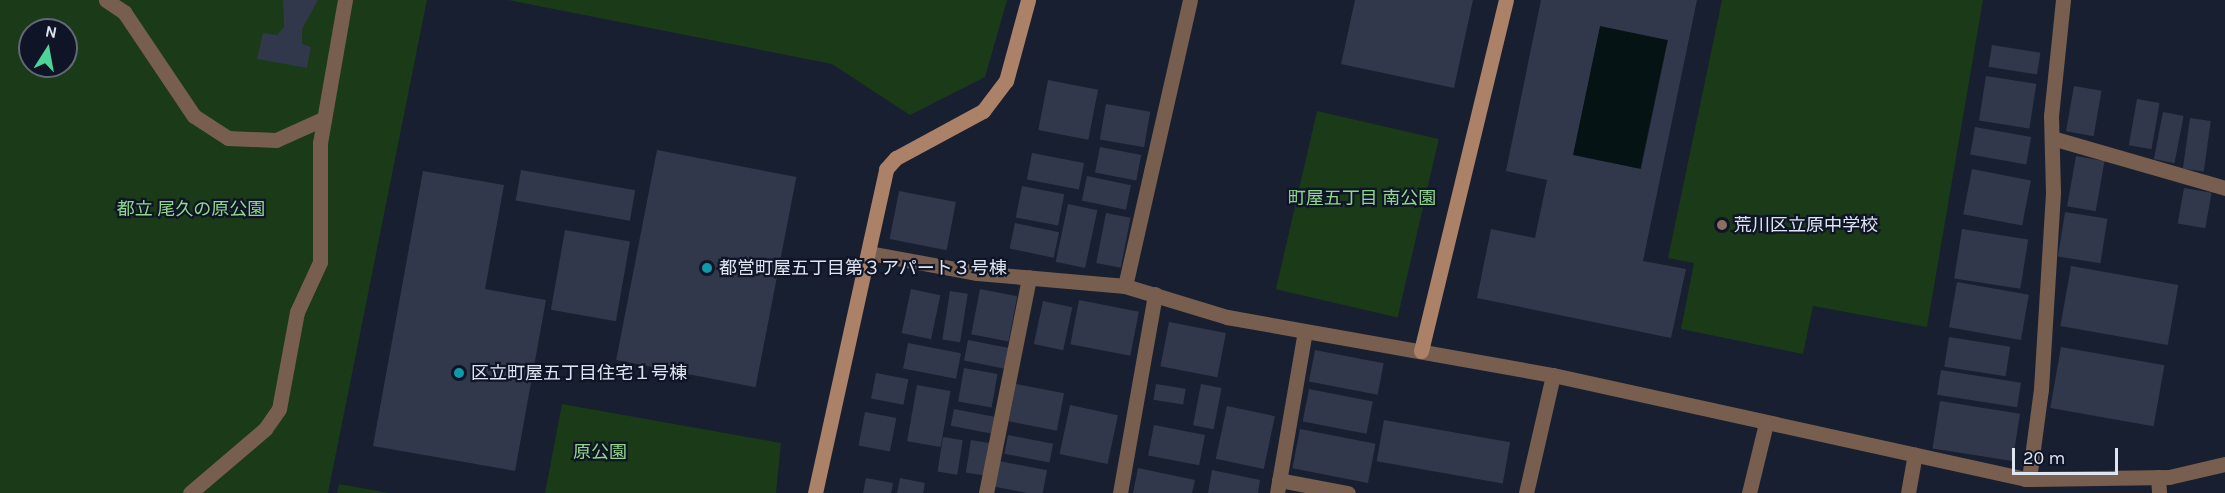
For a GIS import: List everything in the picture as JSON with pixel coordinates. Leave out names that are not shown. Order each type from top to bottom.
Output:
[{"type":"street","points":[[106,0],[124,12],[194,116],[228,138],[276,140],[323,119]]},
{"type":"street","points":[[190,493],[265,429],[279,408],[297,312],[320,262],[323,119],[345,0]]},
{"type":"street","points":[[815,493],[886,169],[896,158],[983,111],[1006,81],[1028,0]]},
{"type":"street","points":[[1125,286],[1190,0]]},
{"type":"street","points":[[1421,351],[1506,0]]},
{"type":"street","points":[[2026,483],[2041,389],[2052,138],[2063,0]]},
{"type":"street","points":[[2052,138],[2225,188]]},
{"type":"street","points":[[869,253],[943,268],[1125,286],[1227,317],[1553,375],[1915,455],[2026,483],[2158,477],[2215,470],[2225,464]]},
{"type":"street","points":[[986,493],[1029,276]]},
{"type":"street","points":[[1120,493],[1155,294]]},
{"type":"street","points":[[1305,331],[1278,487],[1348,493]]},
{"type":"street","points":[[1526,493],[1553,375]]},
{"type":"street","points":[[1749,493],[1766,423]]},
{"type":"street","points":[[1908,493],[1915,455]]},
{"type":"street","points":[[2158,477],[2159,493]]},
{"type":"green space","name":"都立 尾久の原公園","points":[[0,0],[427,0],[328,493],[0,493]]},
{"type":"green space","points":[[508,0],[1007,0],[985,77],[910,115],[832,64]]},
{"type":"green space","points":[[1722,0],[1983,0],[1927,327],[1813,306],[1803,354],[1681,329],[1694,263],[1668,258]]},
{"type":"green space","name":"町屋五丁目 南公園","points":[[1317,111],[1439,139],[1398,317],[1276,289]]},
{"type":"green space","name":"原公園","points":[[562,404],[781,443],[776,493],[545,493]]},
{"type":"green space","points":[[339,484],[389,493],[337,493]]},
{"type":"shaded area","points":[[1600,26],[1667,40],[1640,169],[1573,155]]},
{"type":"building","points":[[283,0],[318,0],[302,29],[302,44],[311,47],[307,68],[257,59],[263,33],[277,35],[284,27]]},
{"type":"building","points":[[1355,0],[1473,0],[1454,88],[1341,64]]},
{"type":"building","points":[[1541,0],[1697,0],[1643,261],[1686,269],[1671,338],[1477,298],[1491,229],[1535,238],[1547,180],[1506,171]],"holes":[[[1600,26],[1668,40],[1641,169],[1573,155]]]},
{"type":"building","points":[[1992,45],[2040,53],[2037,74],[1989,67]]},
{"type":"building","points":[[1986,76],[2036,84],[2029,128],[1979,120]]},
{"type":"building","points":[[1048,80],[1098,90],[1088,140],[1038,130]]},
{"type":"building","points":[[2074,86],[2102,91],[2094,136],[2066,131]]},
{"type":"building","points":[[2137,99],[2160,103],[2151,149],[2129,145]]},
{"type":"building","points":[[1106,104],[1150,112],[1144,147],[1100,139]]},
{"type":"building","points":[[2163,112],[2184,116],[2174,163],[2154,159]]},
{"type":"building","points":[[2190,118],[2211,121],[2204,171],[2183,169]]},
{"type":"building","points":[[1975,127],[2031,137],[2026,164],[1970,155]]},
{"type":"building","points":[[1100,147],[1141,155],[1136,181],[1095,173]]},
{"type":"building","name":"都営町屋五丁目第３アパート３号棟","points":[[657,150],[796,177],[756,387],[616,360]]},
{"type":"building","points":[[1032,153],[1084,163],[1079,190],[1027,180]]},
{"type":"building","points":[[2076,156],[2105,161],[2096,211],[2067,206]]},
{"type":"building","points":[[1972,169],[2031,180],[2022,226],[1963,214]]},
{"type":"building","points":[[521,170],[635,190],[630,221],[516,201]]},
{"type":"building","name":"区立町屋五丁目住宅１号棟","points":[[423,171],[504,185],[485,289],[546,300],[515,471],[373,446]]},
{"type":"building","points":[[1087,176],[1131,185],[1126,210],[1082,200]]},
{"type":"building","points":[[1022,186],[1064,194],[1058,226],[1016,217]]},
{"type":"building","points":[[2184,188],[2212,193],[2205,228],[2178,223]]},
{"type":"building","points":[[899,191],[956,202],[947,250],[890,239]]},
{"type":"building","points":[[1068,204],[1097,210],[1085,268],[1056,262]]},
{"type":"building","points":[[2065,212],[2107,219],[2100,263],[2058,256]]},
{"type":"building","points":[[1106,213],[1131,218],[1121,268],[1096,263]]},
{"type":"building","points":[[1015,223],[1059,232],[1054,258],[1010,248]]},
{"type":"building","points":[[1962,229],[2028,239],[2020,289],[1954,278]]},
{"type":"building","points":[[565,230],[630,241],[616,321],[551,310]]},
{"type":"building","points":[[2071,266],[2178,285],[2168,345],[2060,326]]},
{"type":"building","points":[[1957,282],[2029,295],[2021,340],[1949,327]]},
{"type":"building","points":[[911,289],[940,295],[931,339],[902,333]]},
{"type":"building","points":[[980,289],[1017,296],[1009,341],[971,334]]},
{"type":"building","points":[[950,291],[968,294],[960,342],[942,339]]},
{"type":"building","points":[[1079,300],[1139,312],[1130,356],[1070,344]]},
{"type":"building","points":[[1043,301],[1072,307],[1063,350],[1034,344]]},
{"type":"building","points":[[1169,322],[1226,333],[1217,377],[1160,366]]},
{"type":"building","points":[[1949,337],[2010,347],[2006,376],[1944,367]]},
{"type":"building","points":[[968,340],[1009,348],[1005,369],[964,361]]},
{"type":"building","points":[[908,343],[961,353],[956,379],[903,369]]},
{"type":"building","points":[[2061,347],[2164,365],[2154,426],[2050,408]]},
{"type":"building","points":[[1315,350],[1384,363],[1378,395],[1309,381]]},
{"type":"building","points":[[964,368],[997,374],[992,407],[958,401]]},
{"type":"building","points":[[1941,370],[2021,383],[2017,407],[1937,395]]},
{"type":"building","points":[[876,373],[908,379],[903,405],[871,399]]},
{"type":"building","points":[[1016,384],[1064,393],[1057,431],[1009,421]]},
{"type":"building","points":[[1156,384],[1186,389],[1183,404],[1153,400]]},
{"type":"building","points":[[1201,384],[1222,388],[1214,429],[1193,425]]},
{"type":"building","points":[[917,385],[950,391],[941,447],[907,441]]},
{"type":"building","points":[[1309,389],[1373,401],[1367,434],[1303,421]]},
{"type":"building","points":[[1940,401],[2020,414],[2012,461],[1932,448]]},
{"type":"building","points":[[1070,405],[1118,415],[1108,464],[1060,454]]},
{"type":"building","points":[[1227,406],[1275,416],[1264,469],[1216,459]]},
{"type":"building","points":[[954,409],[994,417],[991,434],[951,426]]},
{"type":"building","points":[[865,412],[896,418],[890,451],[859,445]]},
{"type":"building","points":[[1384,420],[1510,442],[1503,484],[1377,461]]},
{"type":"building","points":[[1154,425],[1205,435],[1199,465],[1148,455]]},
{"type":"building","points":[[1300,429],[1376,444],[1368,483],[1292,468]]},
{"type":"building","points":[[1008,435],[1053,444],[1050,462],[1004,454]]},
{"type":"building","points":[[943,437],[963,440],[957,475],[938,472]]},
{"type":"building","points":[[971,440],[990,443],[985,476],[966,473]]},
{"type":"building","points":[[999,461],[1047,470],[1043,493],[1027,493],[994,487]]},
{"type":"building","points":[[1138,468],[1195,480],[1192,493],[1133,493]]},
{"type":"building","points":[[1212,470],[1260,480],[1258,493],[1208,493]]},
{"type":"building","points":[[866,478],[893,483],[891,493],[863,493]]},
{"type":"building","points":[[900,478],[925,483],[923,493],[897,493]]},
{"type":"place","name":"荒川区立原中学校","points":[[1722,225]]},
{"type":"place","name":"都営町屋五丁目第３アパート３号棟","points":[[707,268]]},
{"type":"place","name":"区立町屋五丁目住宅１号棟","points":[[459,373]]}]
